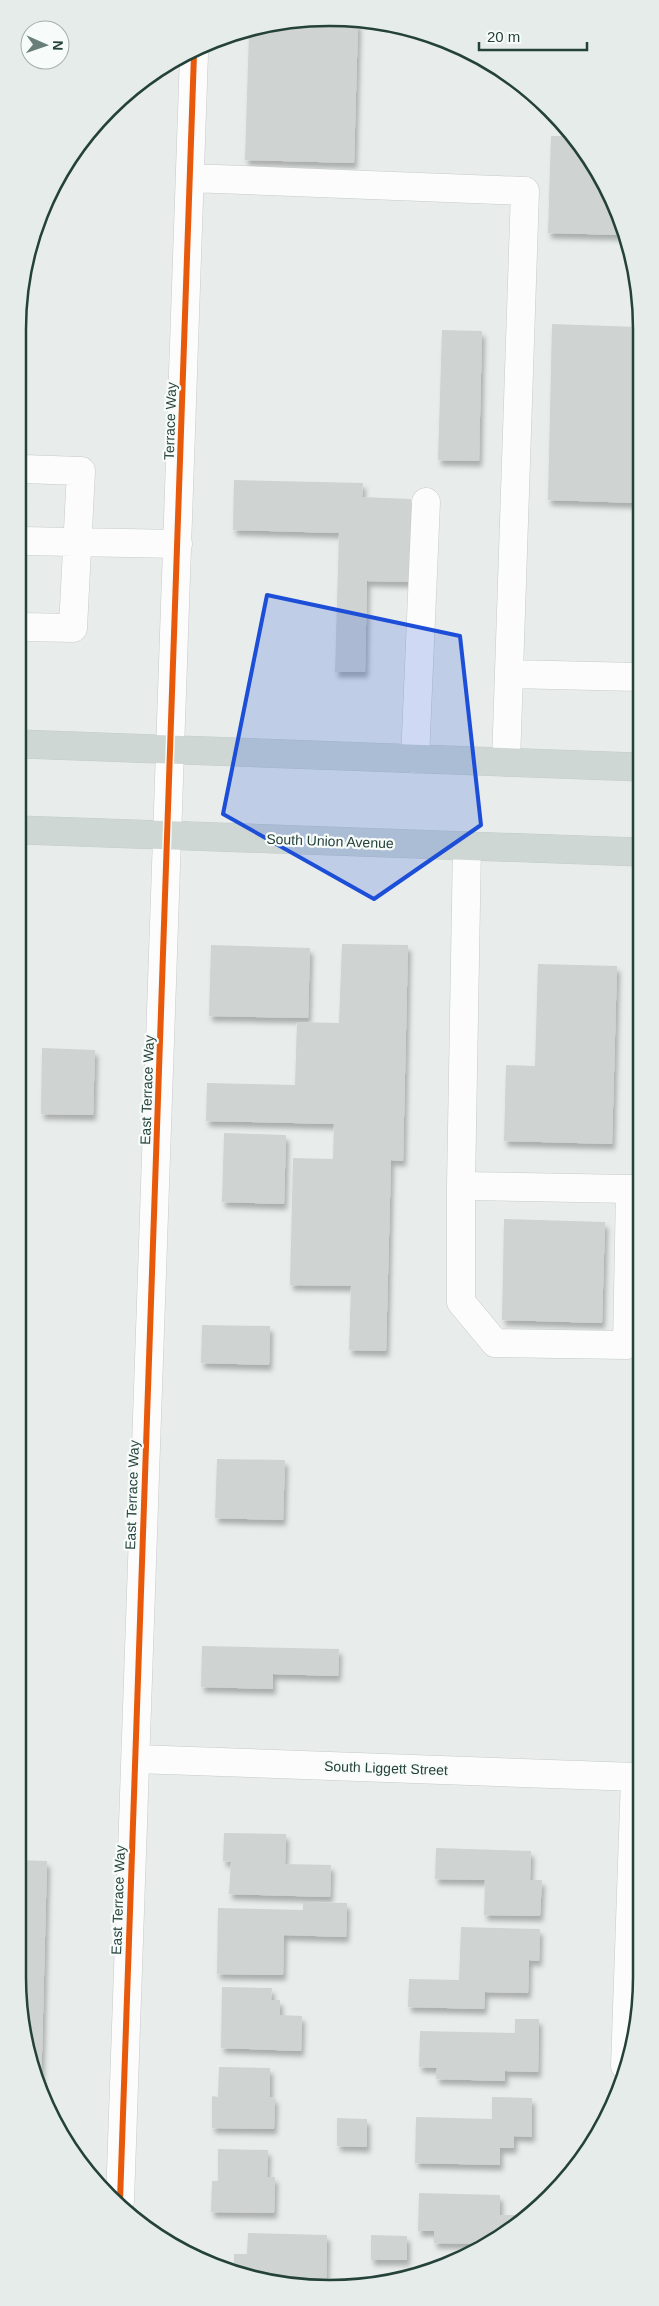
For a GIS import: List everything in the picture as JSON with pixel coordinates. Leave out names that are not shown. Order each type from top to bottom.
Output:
[{"type":"main road","points":[[26,744],[633,767]]},
{"type":"main road","name":"South Union Avenue","points":[[26,830],[633,852]]},
{"type":"street","name":"Terrace Way","points":[[170,789],[194,59]]},
{"type":"street","points":[[190,178],[526,191],[506,762]]},
{"type":"street","points":[[26,469],[81,471],[73,628],[26,627]]},
{"type":"street","points":[[415,758],[426,502]]},
{"type":"street","points":[[26,541],[178,544]]},
{"type":"street","points":[[509,674],[633,677]]},
{"type":"street","name":"East Terrace Way","points":[[120,2196],[170,789]]},
{"type":"street","points":[[461,1186],[630,1189],[627,1345],[495,1343],[461,1302],[461,1186],[467,846]]},
{"type":"street","name":"South Liggett Street","points":[[136,1759],[633,1777]]},
{"type":"street","points":[[626,2040],[633,1835]]},
{"type":"highlighted area","points":[[267,595],[460,636],[481,825],[374,899],[223,814]]},
{"type":"building","points":[[310,27],[358,28],[354,163],[245,160],[249,38],[270,32]]},
{"type":"building","points":[[551,136],[562,136],[582,161],[592,178],[610,213],[618,235],[548,233]]},
{"type":"building","points":[[552,324],[633,327],[633,503],[548,500]]},
{"type":"building","points":[[442,330],[482,331],[479,461],[438,460]]},
{"type":"building","points":[[234,480],[363,483],[362,497],[411,499],[409,582],[367,581],[365,672],[335,672],[339,533],[233,530]]},
{"type":"building","points":[[342,944],[408,945],[403,1161],[391,1160],[386,1351],[349,1350],[351,1286],[290,1285],[293,1158],[333,1159],[334,1124],[206,1121],[207,1083],[295,1085],[297,1022],[339,1023]]},
{"type":"building","points":[[211,945],[310,948],[308,1018],[209,1016]]},
{"type":"building","points":[[538,964],[617,966],[612,1144],[504,1141],[506,1065],[535,1066]]},
{"type":"building","points":[[42,1048],[95,1050],[93,1115],[41,1114]]},
{"type":"building","points":[[224,1133],[286,1135],[284,1204],[222,1202]]},
{"type":"building","points":[[504,1219],[605,1222],[602,1323],[502,1320]]},
{"type":"building","points":[[202,1325],[270,1326],[269,1365],[201,1363]]},
{"type":"building","points":[[217,1459],[285,1460],[283,1520],[215,1518]]},
{"type":"building","points":[[202,1646],[339,1649],[338,1676],[273,1674],[273,1689],[201,1687]]},
{"type":"building","points":[[224,1833],[286,1834],[285,1864],[331,1865],[330,1897],[229,1894],[231,1862],[223,1861]]},
{"type":"building","points":[[436,1848],[531,1851],[530,1880],[542,1880],[540,1916],[484,1915],[485,1880],[435,1879]]},
{"type":"building","points":[[26,1860],[47,1861],[42,2072],[32,2036],[27,1996]]},
{"type":"building","points":[[303,1902],[347,1903],[346,1937],[284,1935],[283,1975],[217,1974],[218,1908],[303,1910]]},
{"type":"building","points":[[461,1927],[540,1929],[539,1961],[529,1960],[528,1993],[485,1992],[484,2009],[408,2007],[409,1979],[459,1980]]},
{"type":"building","points":[[222,1987],[272,1988],[271,2000],[280,2000],[280,2015],[302,2016],[301,2051],[221,2048]]},
{"type":"building","points":[[515,2019],[539,2019],[538,2072],[505,2071],[505,2081],[436,2079],[437,2068],[419,2067],[420,2031],[515,2033]]},
{"type":"building","points":[[219,2067],[270,2068],[270,2097],[275,2098],[274,2129],[212,2128],[212,2096],[218,2097]]},
{"type":"building","points":[[492,2097],[532,2098],[532,2137],[514,2136],[514,2148],[500,2148],[500,2165],[415,2163],[416,2117],[492,2119]]},
{"type":"building","points":[[337,2118],[367,2119],[367,2147],[337,2146]]},
{"type":"building","points":[[218,2149],[268,2150],[267,2177],[275,2177],[274,2213],[211,2212],[212,2181],[218,2181]]},
{"type":"building","points":[[419,2193],[500,2195],[500,2215],[516,2215],[498,2229],[472,2244],[434,2243],[434,2231],[418,2231]]},
{"type":"building","points":[[248,2233],[327,2235],[326,2280],[270,2274],[234,2265],[234,2254],[247,2254]]},
{"type":"building","points":[[371,2235],[407,2236],[407,2260],[371,2260]]},
{"type":"cycle path","points":[[120,2195],[194,59]]}]
